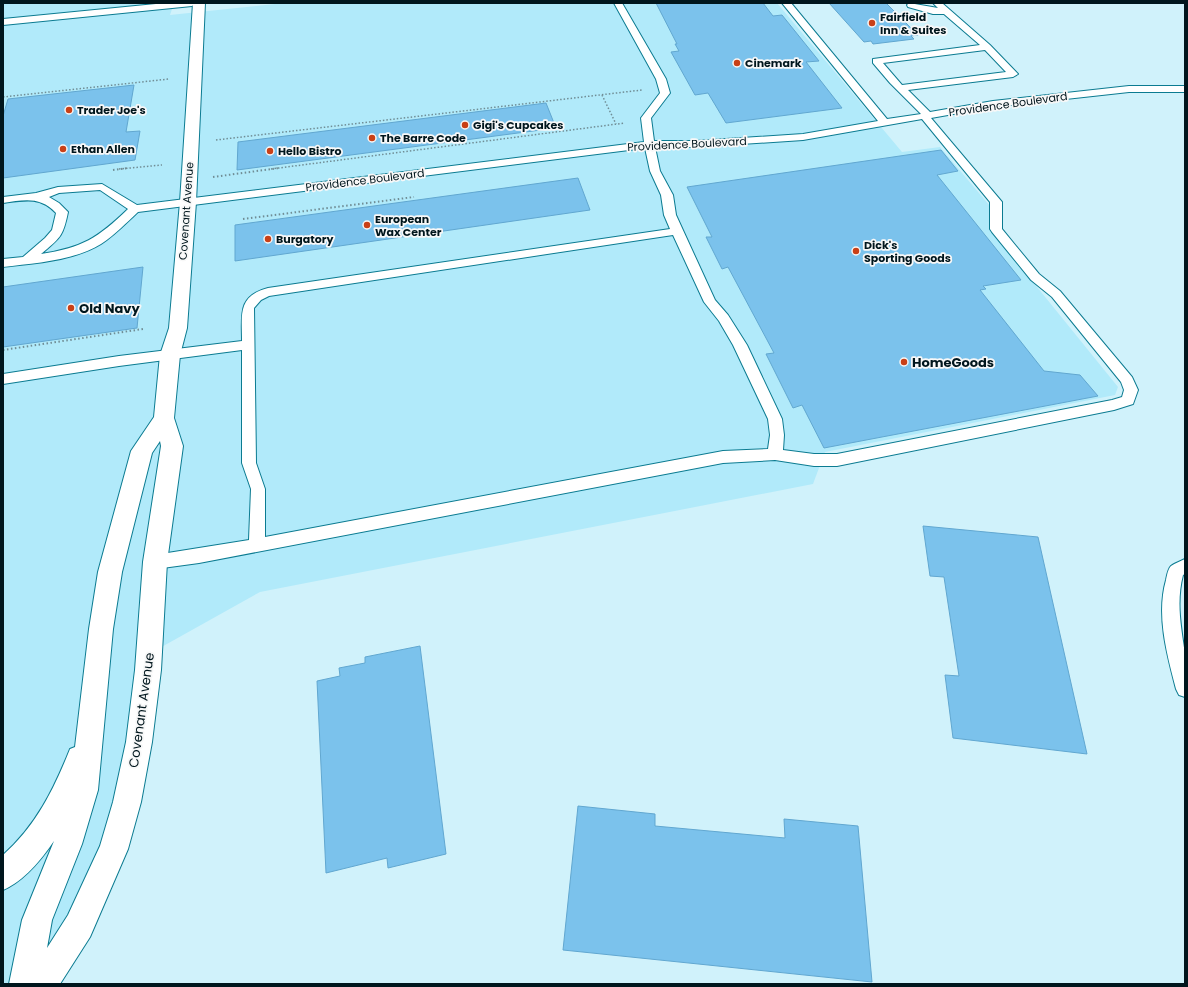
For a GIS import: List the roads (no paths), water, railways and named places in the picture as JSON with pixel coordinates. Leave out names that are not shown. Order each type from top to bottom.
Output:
[{"type":"street","name":"Covenant Avenue","points":[[42,984],[79,926],[114,849],[127,802],[139,742],[147,677],[155,562],[172,446],[164,418],[170,355],[178,328],[188,202],[199,3]]},
{"type":"street","name":"Covenant Avenue","points":[[24,984],[37,920],[68,844],[84,790],[101,628],[110,572],[142,451],[164,418]]},
{"type":"street","points":[[3,875],[28,852],[48,826],[64,797],[89,738]]},
{"type":"lane","points":[[3,22],[192,3]]},
{"type":"lane","points":[[618,3],[661,79],[665,93],[646,118],[646,129],[651,144],[655,171],[667,195],[670,215],[710,302],[724,318],[740,345],[775,419],[777,435],[775,454]]},
{"type":"lane","points":[[786,3],[885,123]]},
{"type":"lane","points":[[900,88],[1014,74],[937,3]]},
{"type":"lane","points":[[910,5],[933,11],[946,11]]},
{"type":"lane","points":[[155,562],[257,545],[723,457],[775,454],[814,460],[837,460],[1128,400],[1131,390],[1127,380],[1056,294],[1035,277],[996,229],[996,202],[926,116],[876,61],[986,48]]},
{"type":"lane","name":"Providence Boulevard","points":[[135,209],[651,144],[696,144],[803,137],[993,104],[1129,89],[1185,89]]},
{"type":"lane","points":[[3,200],[39,196],[58,190],[102,187],[135,209],[105,237],[88,246],[65,254],[3,263]]},
{"type":"lane","points":[[26,260],[49,241],[58,231],[61,221],[62,212],[55,204],[39,196]]},
{"type":"lane","points":[[257,545],[258,489],[248,463],[248,308],[252,300],[258,295],[268,292],[678,231]]},
{"type":"lane","points":[[3,379],[119,361],[248,345]]},
{"type":"lane","points":[[1185,566],[1176,571],[1171,584],[1171,616],[1178,664],[1185,689]]},
{"type":"place","name":"Fairfield Inn & Suites","points":[[872,23]]},
{"type":"place","name":"Cinemark","points":[[737,63]]},
{"type":"place","name":"Trader Joe's","points":[[69,110]]},
{"type":"place","name":"Gigi's Cupcakes","points":[[465,125]]},
{"type":"place","name":"The Barre Code","points":[[372,138]]},
{"type":"place","name":"Ethan Allen","points":[[63,149]]},
{"type":"place","name":"Hello Bistro","points":[[270,151]]},
{"type":"place","name":"European Wax Center","points":[[367,225]]},
{"type":"place","name":"Burgatory","points":[[268,239]]},
{"type":"place","name":"Dick's Sporting Goods","points":[[856,251]]},
{"type":"place","name":"Old Navy","points":[[71,308]]},
{"type":"place","name":"HomeGoods","points":[[904,362]]}]
